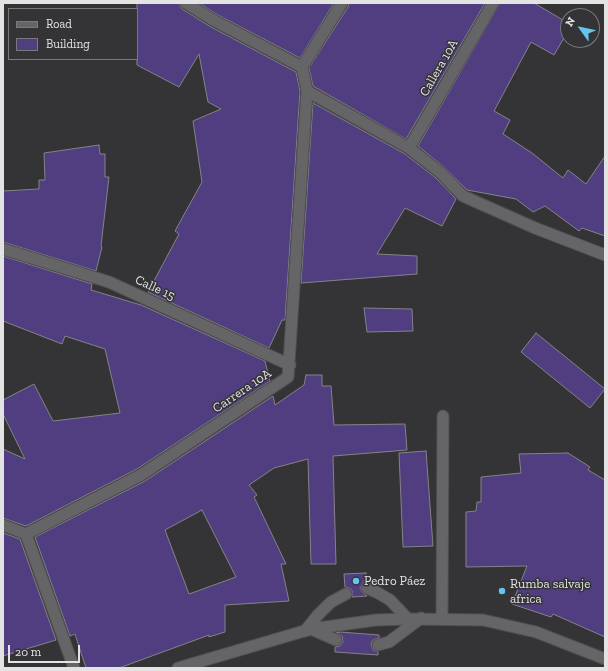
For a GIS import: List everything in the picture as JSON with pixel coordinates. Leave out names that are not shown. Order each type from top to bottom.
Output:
[{"type":"street","points":[[186,3],[215,21],[302,67],[342,3]]},
{"type":"street","name":"Callera 10A","points":[[410,148],[493,3]]},
{"type":"street","name":"Carrera 10A","points":[[26,534],[141,475],[288,377],[290,365],[307,91],[302,67]]},
{"type":"street","points":[[307,91],[410,148],[441,173],[463,196],[535,228],[605,255]]},
{"type":"street","name":"Calle 15","points":[[3,249],[109,282],[290,365]]},
{"type":"street","points":[[442,619],[443,416]]},
{"type":"street","points":[[3,525],[26,534],[74,668]]},
{"type":"street","points":[[366,588],[390,600],[408,619]]},
{"type":"street","points":[[308,630],[317,616],[331,602],[346,594]]},
{"type":"street","points":[[378,645],[389,642],[422,618]]},
{"type":"street","points":[[178,668],[308,630],[376,620],[422,618],[483,620],[536,632],[605,659]]},
{"type":"street","points":[[308,630],[336,640]]},
{"type":"building","points":[[137,3],[179,3],[182,9],[211,27],[296,72],[300,91],[285,320],[282,320],[269,348],[148,292],[179,234],[175,231],[202,182],[193,121],[221,109],[208,102],[199,54],[179,87],[137,65]]},
{"type":"building","points":[[199,3],[334,3],[300,58],[218,15]]},
{"type":"building","points":[[349,3],[485,3],[406,139],[313,86],[309,68],[348,7]]},
{"type":"building","points":[[500,3],[534,3],[560,18],[560,45],[554,55],[531,42],[494,111],[510,120],[503,134],[532,153],[563,178],[568,170],[586,184],[605,156],[605,236],[582,228],[579,231],[545,206],[533,212],[516,199],[467,190],[445,168],[418,146]]},
{"type":"building","points":[[313,103],[405,154],[436,178],[456,199],[442,226],[405,208],[377,254],[417,256],[417,274],[301,283]]},
{"type":"building","points":[[99,145],[100,154],[105,154],[105,177],[109,177],[102,247],[96,271],[3,242],[3,191],[39,189],[39,180],[45,180],[44,153]]},
{"type":"building","points":[[3,256],[92,284],[91,290],[141,305],[265,361],[270,381],[137,469],[26,526],[3,518],[3,449],[25,459],[3,414],[3,400],[34,384],[53,421],[120,413],[105,349],[65,336],[62,344],[3,321]]},
{"type":"building","points":[[364,308],[412,309],[413,331],[367,332]]},
{"type":"building","points":[[536,333],[605,389],[590,408],[521,352]]},
{"type":"building","points":[[306,375],[322,375],[322,386],[331,386],[334,425],[405,424],[407,450],[333,456],[336,564],[311,564],[308,459],[274,468],[249,485],[257,495],[254,497],[286,564],[281,564],[289,601],[225,605],[225,632],[209,637],[209,635],[119,668],[86,668],[75,634],[70,636],[35,537],[145,481],[273,396],[275,405],[304,385]],"holes":[[[202,510],[236,577],[189,594],[165,530]]]},
{"type":"building","points":[[426,451],[433,546],[403,547],[399,453]]},
{"type":"building","points":[[568,453],[590,467],[588,470],[605,480],[605,637],[553,614],[551,617],[512,604],[527,566],[466,567],[466,512],[476,511],[477,502],[481,502],[481,477],[521,473],[519,454]]},
{"type":"building","points":[[3,533],[20,539],[56,640],[3,656]]},
{"type":"building","name":"Pedro Páez","points":[[366,573],[366,581],[360,588],[367,596],[352,597],[352,590],[345,587],[344,574]]},
{"type":"building","points":[[336,633],[379,635],[379,638],[373,640],[371,644],[373,650],[378,652],[378,655],[335,652],[335,647],[340,646],[343,642],[342,636]]},
{"type":"place","name":"Pedro Páez","points":[[356,581]]},
{"type":"place","name":"Rumba salvaje africa","points":[[502,591]]}]
